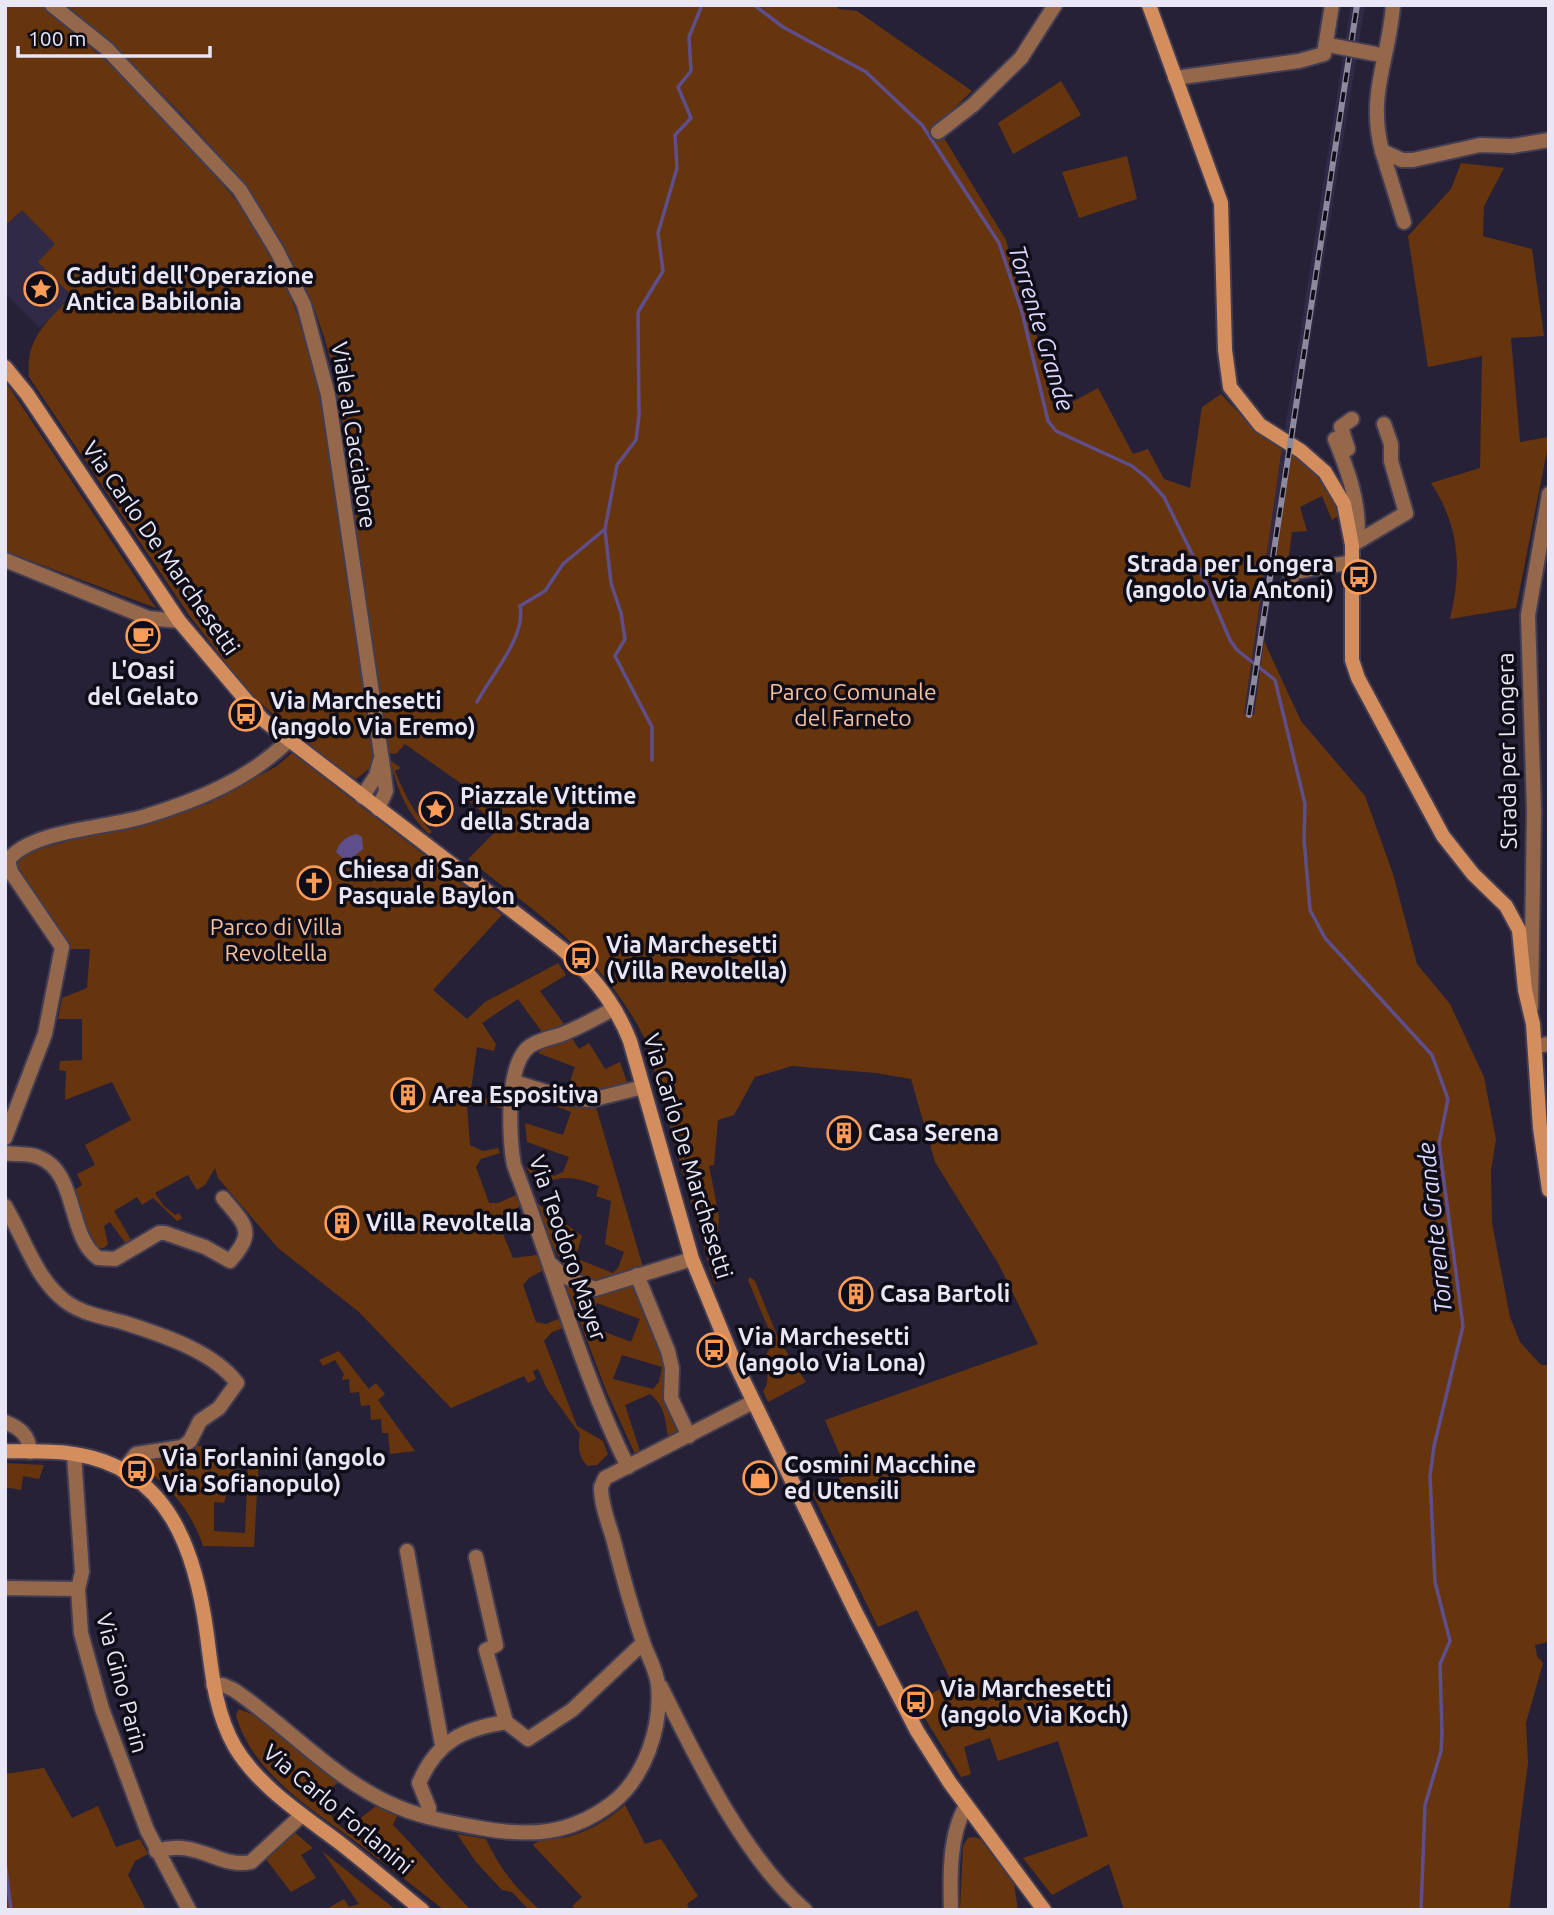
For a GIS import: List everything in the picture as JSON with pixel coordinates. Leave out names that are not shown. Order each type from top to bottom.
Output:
[{"type":"main road","name":"Strada per Longera","points":[[1149,5],[1221,203],[1226,350],[1230,387],[1260,425],[1301,451],[1334,484],[1344,504],[1355,543],[1350,641],[1358,678],[1443,836],[1464,865],[1506,906],[1519,930],[1525,990],[1542,1045],[1549,1189]]},
{"type":"main road","name":"Via Carlo De Marchesetti","points":[[6,369],[179,621],[236,690],[288,741],[574,959],[614,1009],[630,1041],[692,1259],[753,1402],[888,1678],[917,1731],[966,1806],[1044,1910]]},
{"type":"main road","name":"Via Carlo Forlanini","points":[[5,1451],[74,1454],[123,1471],[163,1504],[186,1542],[203,1604],[213,1685],[225,1725],[248,1766],[302,1815],[422,1910]]},
{"type":"street","name":"Viale al Cacciatore","points":[[52,5],[107,49],[240,190],[270,239],[304,305],[328,395],[380,756]]},
{"type":"street","points":[[1175,78],[1324,54],[1331,45],[1332,5]]},
{"type":"street","points":[[1393,5],[1380,55],[1375,123],[1404,222]]},
{"type":"street","points":[[938,132],[974,105],[1021,58],[1049,7]]},
{"type":"street","points":[[1331,45],[1380,55]]},
{"type":"street","points":[[1382,151],[1402,160],[1413,160],[1480,145],[1548,145]]},
{"type":"street","points":[[1349,474],[1351,460],[1341,427],[1352,419]]},
{"type":"street","points":[[1355,543],[1406,513],[1384,424]]},
{"type":"street","points":[[1335,439],[1349,474],[1358,520],[1355,543]]},
{"type":"street","name":"Strada per Longera","points":[[1531,1008],[1534,811],[1528,615],[1549,494]]},
{"type":"street","points":[[5,560],[148,618],[179,621]]},
{"type":"street","points":[[1287,588],[1294,572],[1353,562]]},
{"type":"street","points":[[5,1138],[25,1094],[45,1034],[62,947],[11,872],[8,860],[18,850],[38,841],[141,818],[191,801],[262,765],[288,741]]},
{"type":"street","points":[[362,797],[376,776],[380,756]]},
{"type":"street","points":[[378,809],[386,791],[380,756]]},
{"type":"street","name":"Via Teodoro Mayer","points":[[614,1009],[528,1047],[522,1054],[513,1082],[510,1121],[514,1166],[603,1418],[628,1467]]},
{"type":"street","points":[[513,1082],[567,1098],[591,1100],[643,1087]]},
{"type":"street","points":[[5,1153],[29,1154],[49,1163],[65,1188],[87,1246],[98,1258],[115,1259],[159,1233],[165,1233],[205,1247],[230,1261],[245,1244],[247,1236],[245,1224],[223,1198]]},
{"type":"street","points":[[5,1206],[38,1270],[65,1301],[80,1310],[160,1336],[207,1358],[226,1369],[237,1383],[219,1408],[200,1421],[182,1447],[136,1454],[123,1471]]},
{"type":"street","points":[[548,1261],[563,1276],[596,1289],[692,1259]]},
{"type":"street","points":[[637,1275],[663,1336],[672,1368],[671,1398],[689,1436]]},
{"type":"street","points":[[753,1402],[606,1478],[601,1496],[643,1643],[658,1683],[692,1749],[755,1856],[805,1910]]},
{"type":"street","points":[[5,1422],[24,1432],[30,1441],[30,1452]]},
{"type":"street","name":"Via Gino Parin","points":[[74,1454],[82,1572],[78,1589],[81,1633],[116,1752],[156,1851],[189,1910]]},
{"type":"street","points":[[407,1551],[442,1745]]},
{"type":"street","points":[[476,1557],[496,1646],[486,1650],[506,1722],[528,1739],[572,1710],[628,1654],[643,1643]]},
{"type":"street","points":[[5,1588],[78,1589]]},
{"type":"street","points":[[213,1685],[223,1685],[249,1700],[316,1756],[367,1791],[398,1807],[503,1832],[532,1835],[574,1826],[593,1818],[616,1800],[647,1756],[659,1709],[658,1683]]},
{"type":"street","points":[[428,1816],[429,1808],[419,1783],[442,1745],[472,1729],[506,1722]]},
{"type":"street","points":[[951,1910],[954,1844],[960,1816],[966,1806]]},
{"type":"street","points":[[156,1851],[180,1847],[198,1849],[230,1863],[251,1862],[302,1815]]},
{"type":"shaded area","points":[[1351,5],[1365,5],[1295,436],[1285,430]]},
{"type":"shaded area","points":[[22,209],[55,244],[39,262],[72,296],[40,328],[5,293],[5,221],[8,223]]},
{"type":"shaded area","points":[[1282,447],[1292,453],[1254,716],[1244,714]]},
{"type":"shaded area","points":[[357,834],[362,837],[363,849],[347,862],[336,852],[344,840]]},
{"type":"green space","points":[[5,5],[41,5],[118,71],[241,206],[284,281],[308,341],[322,410],[373,752],[370,768],[356,779],[301,741],[247,690],[189,615],[29,377],[34,341],[46,323],[72,296],[38,262],[55,244],[22,210],[8,223],[5,221]]},
{"type":"green space","name":"Parco Comunale del Farneto","points":[[63,5],[835,5],[839,9],[857,11],[972,91],[941,121],[944,138],[1006,240],[1018,285],[1063,407],[1098,388],[1133,454],[1148,449],[1164,479],[1190,488],[1202,407],[1221,394],[1253,428],[1282,447],[1244,714],[1254,715],[1264,641],[1301,721],[1365,796],[1393,874],[1417,964],[1450,1004],[1484,1077],[1496,1139],[1491,1171],[1492,1223],[1510,1317],[1520,1342],[1541,1365],[1549,1365],[1549,1635],[1548,1642],[1535,1645],[1537,1656],[1543,1663],[1526,1723],[1528,1763],[1509,1910],[1124,1910],[1109,1864],[1052,1895],[1023,1858],[1088,1836],[1058,1741],[998,1761],[990,1738],[964,1747],[971,1774],[961,1777],[915,1702],[952,1683],[917,1610],[878,1627],[812,1493],[848,1474],[825,1420],[1038,1344],[998,1263],[935,1162],[911,1079],[876,1073],[792,1066],[755,1077],[734,1115],[718,1120],[714,1165],[709,1166],[719,1216],[715,1287],[646,1041],[629,1011],[611,985],[568,940],[468,859],[496,831],[486,815],[464,797],[469,789],[405,744],[396,754],[388,753],[372,661],[336,385],[321,328],[298,273],[268,222],[233,173],[194,127],[152,84]]},
{"type":"green space","points":[[1061,81],[1081,115],[1013,154],[998,123]]},
{"type":"green space","points":[[1127,156],[1137,199],[1079,218],[1062,172]]},
{"type":"green space","points":[[1461,163],[1504,168],[1484,206],[1483,236],[1532,249],[1544,336],[1511,338],[1520,442],[1549,437],[1549,441],[1516,608],[1450,619],[1456,583],[1456,549],[1448,516],[1431,483],[1480,468],[1482,356],[1428,367],[1408,236],[1451,189]]},
{"type":"green space","points":[[5,383],[9,387],[156,608],[5,551]]},
{"type":"green space","points":[[1292,453],[1327,487],[1342,513],[1332,520],[1322,496],[1300,507],[1307,531],[1292,532],[1287,569],[1274,570]]},
{"type":"green space","name":"Parco di Villa Revoltella","points":[[292,753],[502,915],[433,990],[467,1019],[485,1002],[558,963],[566,975],[540,991],[564,1024],[542,1032],[518,999],[482,1023],[496,1044],[494,1051],[477,1047],[471,1090],[487,1099],[504,1100],[502,1109],[490,1104],[467,1106],[470,1145],[483,1151],[498,1148],[500,1153],[481,1159],[476,1167],[489,1203],[498,1203],[516,1195],[521,1206],[503,1215],[498,1222],[513,1258],[537,1255],[545,1269],[529,1278],[523,1285],[536,1322],[546,1324],[558,1319],[563,1328],[552,1332],[544,1341],[577,1426],[603,1441],[608,1454],[597,1465],[588,1466],[582,1459],[580,1434],[547,1389],[538,1369],[533,1371],[536,1379],[528,1383],[524,1376],[451,1408],[359,1312],[278,1248],[218,1178],[215,1168],[205,1185],[197,1190],[188,1175],[155,1193],[164,1206],[175,1215],[179,1213],[182,1218],[177,1221],[153,1198],[142,1205],[137,1197],[114,1211],[132,1241],[126,1244],[110,1222],[104,1226],[108,1244],[104,1248],[96,1248],[71,1192],[82,1185],[77,1174],[95,1165],[85,1145],[131,1120],[112,1082],[65,1100],[66,1071],[59,1070],[60,1061],[82,1060],[82,1019],[58,1019],[62,998],[87,988],[90,949],[69,949],[15,868],[17,858],[24,853],[207,804],[277,766]]},
{"type":"green space","points":[[390,760],[401,768],[395,771],[398,779],[415,811],[432,832],[429,834],[404,800]]},
{"type":"green space","points":[[571,1037],[579,1049],[589,1043],[605,1069],[620,1062],[628,1085],[594,1093],[567,1090],[575,1067],[538,1053],[544,1047]]},
{"type":"green space","points":[[527,1095],[596,1107],[643,1267],[601,1282],[583,1280],[573,1274],[556,1253],[537,1203],[582,1236],[575,1258],[613,1273],[618,1268],[624,1252],[605,1244],[611,1201],[596,1196],[599,1186],[562,1178],[539,1186],[526,1167],[554,1176],[563,1172],[569,1157],[527,1142],[525,1123],[563,1135],[571,1112]]},
{"type":"green space","points":[[750,1277],[755,1281],[779,1340],[806,1382],[768,1402],[763,1391],[768,1380],[762,1361],[774,1342],[748,1280]]},
{"type":"green space","points":[[565,1283],[601,1296],[633,1284],[664,1363],[662,1397],[677,1431],[668,1436],[661,1408],[650,1394],[625,1405],[640,1451],[635,1454],[606,1390]],"holes":[[[597,1303],[640,1319],[631,1342],[587,1325]],[[622,1355],[662,1367],[659,1382],[653,1389],[613,1379]]]},
{"type":"green space","points":[[339,1351],[369,1389],[376,1383],[385,1394],[378,1400],[415,1451],[390,1454],[388,1433],[382,1433],[381,1419],[371,1420],[370,1405],[361,1406],[359,1392],[350,1393],[349,1379],[342,1380],[344,1374],[335,1360],[323,1366],[319,1360]]},
{"type":"green space","points":[[195,1445],[225,1451],[238,1461],[237,1484],[229,1483],[224,1503],[214,1502],[214,1531],[245,1533],[248,1462],[259,1457],[254,1547],[203,1546],[186,1510],[161,1481],[140,1465],[140,1459],[187,1447],[189,1457],[196,1456]]},
{"type":"green space","points":[[5,1463],[44,1465],[39,1479],[23,1476],[21,1490],[5,1487]]},
{"type":"green space","points":[[239,1709],[256,1716],[339,1782],[319,1796],[336,1823],[345,1830],[376,1806],[397,1816],[393,1825],[471,1910],[444,1910],[289,1791],[256,1756],[244,1737],[236,1715]]},
{"type":"green space","points":[[44,1768],[72,1818],[98,1806],[116,1847],[140,1839],[148,1854],[135,1861],[128,1875],[146,1910],[5,1910],[5,1774]]},
{"type":"green space","points":[[625,1805],[645,1844],[661,1839],[698,1896],[687,1904],[690,1910],[576,1910],[572,1906],[582,1897],[533,1845],[541,1840],[586,1831]]},
{"type":"green space","points":[[293,1831],[313,1848],[301,1855],[316,1878],[291,1892],[266,1859]]},
{"type":"green space","points":[[457,1834],[486,1839],[509,1878],[540,1910],[529,1910],[512,1892],[502,1890],[476,1862]]},
{"type":"green space","points":[[968,1838],[980,1839],[1014,1883],[1018,1910],[960,1910],[963,1846]]},
{"type":"green space","points":[[322,1851],[396,1910],[325,1910],[344,1899],[349,1907],[359,1904]]},
{"type":"waterway","points":[[477,702],[513,643],[518,630],[520,606],[545,591],[563,564],[605,529],[617,465],[636,440],[639,416],[638,312],[663,271],[658,233],[677,168],[675,135],[691,118],[678,87],[691,71],[689,37],[702,5]]},
{"type":"waterway","name":"Torrente Grande","points":[[754,5],[783,27],[866,72],[922,125],[999,243],[1022,312],[1048,421],[1056,431],[1132,466],[1164,497],[1201,572],[1230,640],[1237,650],[1275,680],[1305,804],[1304,839],[1310,910],[1325,938],[1432,1055],[1448,1099],[1439,1144],[1463,1326],[1434,1446],[1430,1476],[1435,1582],[1450,1641],[1440,1664],[1441,1751],[1425,1805],[1421,1910]]},
{"type":"waterway","points":[[605,530],[611,583],[621,613],[625,639],[615,656],[652,727],[652,760]]},
{"type":"waterway","points":[[5,1862],[11,1910]]},
{"type":"railway","points":[[1249,715],[1357,5]]},
{"type":"place","name":"Caduti dell'Operazione Antica Babilonia","points":[[41,289]]},
{"type":"place","name":"Strada per Longera (angolo Via Antoni)","points":[[1359,577]]},
{"type":"place","name":"L'Oasi del Gelato","points":[[143,636]]},
{"type":"place","name":"Via Marchesetti (angolo Via Eremo)","points":[[246,714]]},
{"type":"place","name":"Piazzale Vittime della Strada","points":[[436,809]]},
{"type":"place","name":"Chiesa di San Pasquale Baylon","points":[[314,883]]},
{"type":"place","name":"Via Marchesetti (Villa Revoltella)","points":[[581,958]]},
{"type":"place","name":"Area Espositiva","points":[[408,1095]]},
{"type":"place","name":"Casa Serena","points":[[844,1133]]},
{"type":"place","name":"Villa Revoltella","points":[[342,1223]]},
{"type":"place","name":"Casa Bartoli","points":[[856,1294]]},
{"type":"place","name":"Via Marchesetti (angolo Via Lona)","points":[[714,1350]]},
{"type":"place","name":"Via Forlanini (angolo Via Sofianopulo)","points":[[137,1471]]},
{"type":"place","name":"Cosmini Macchine ed Utensili","points":[[760,1478]]},
{"type":"place","name":"Via Marchesetti (angolo Via Koch)","points":[[916,1702]]}]
